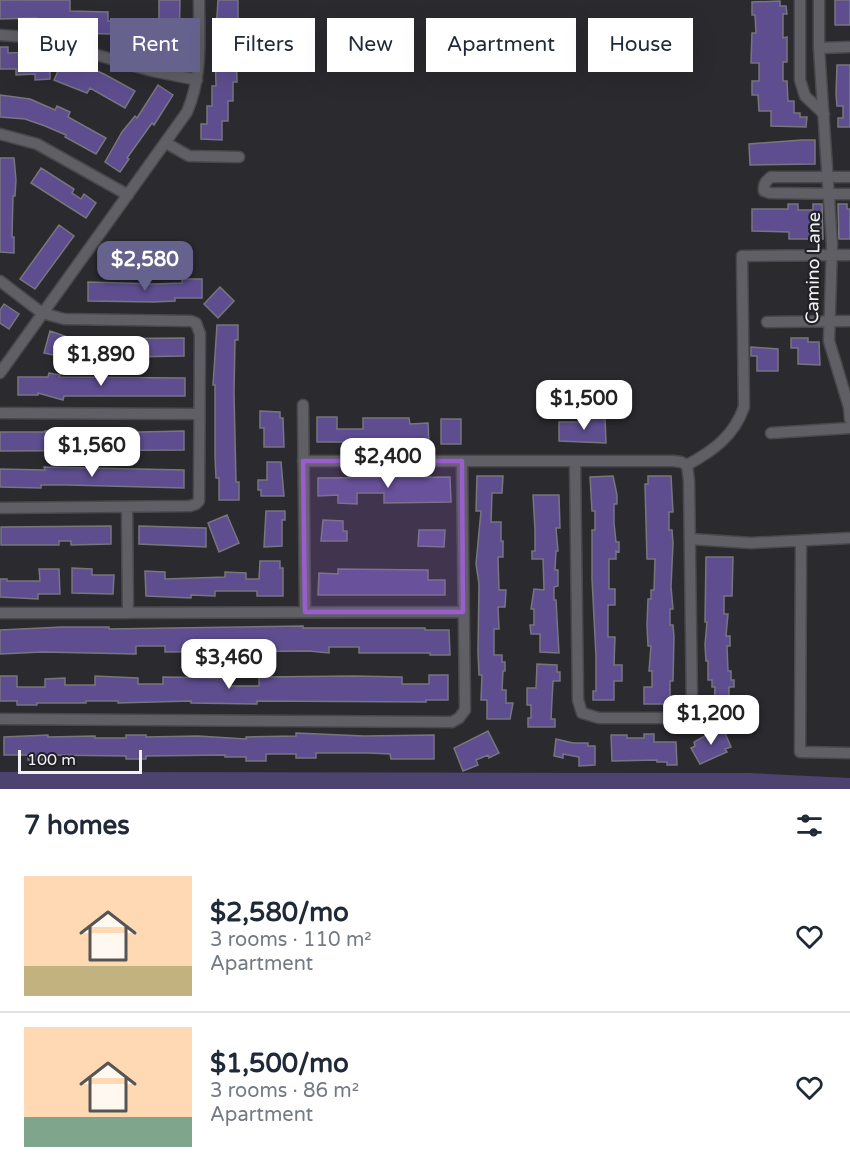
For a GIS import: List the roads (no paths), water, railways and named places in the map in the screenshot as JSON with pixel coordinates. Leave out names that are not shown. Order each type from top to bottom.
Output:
[{"type":"street","points":[[0,373],[187,112],[198,80],[199,0]]},
{"type":"street","points":[[800,0],[800,80],[806,96],[825,114]]},
{"type":"street","name":"Camino Lane","points":[[819,0],[819,48],[829,177],[832,255],[829,340],[849,407],[850,419]]},
{"type":"street","points":[[0,35],[39,38],[152,71],[198,80]]},
{"type":"street","points":[[819,48],[850,47]]},
{"type":"street","points":[[0,134],[37,144],[128,195]]},
{"type":"street","points":[[166,143],[189,156],[240,157]]},
{"type":"street","points":[[850,177],[771,177],[763,186],[764,191],[770,193],[850,194]]},
{"type":"street","points":[[687,465],[709,454],[729,436],[740,419],[744,407],[742,256],[850,255]]},
{"type":"street","points":[[0,281],[42,313],[75,321],[191,321],[196,323],[200,334],[199,501],[196,504],[189,506],[0,508]]},
{"type":"street","points":[[767,322],[850,321]]},
{"type":"street","points":[[303,405],[304,612]]},
{"type":"street","points":[[0,413],[200,414]]},
{"type":"street","points":[[771,433],[850,428]]},
{"type":"street","points":[[303,460],[673,461],[687,465],[689,472],[692,707],[683,716],[675,718],[599,717],[582,713],[578,700],[575,461]]},
{"type":"street","points":[[0,719],[452,722],[459,718],[465,710],[462,461]]},
{"type":"street","points":[[127,507],[128,613]]},
{"type":"street","points":[[690,539],[751,543],[850,538]]},
{"type":"street","points":[[801,541],[800,752],[850,753]]},
{"type":"street","points":[[0,613],[463,612]]}]
